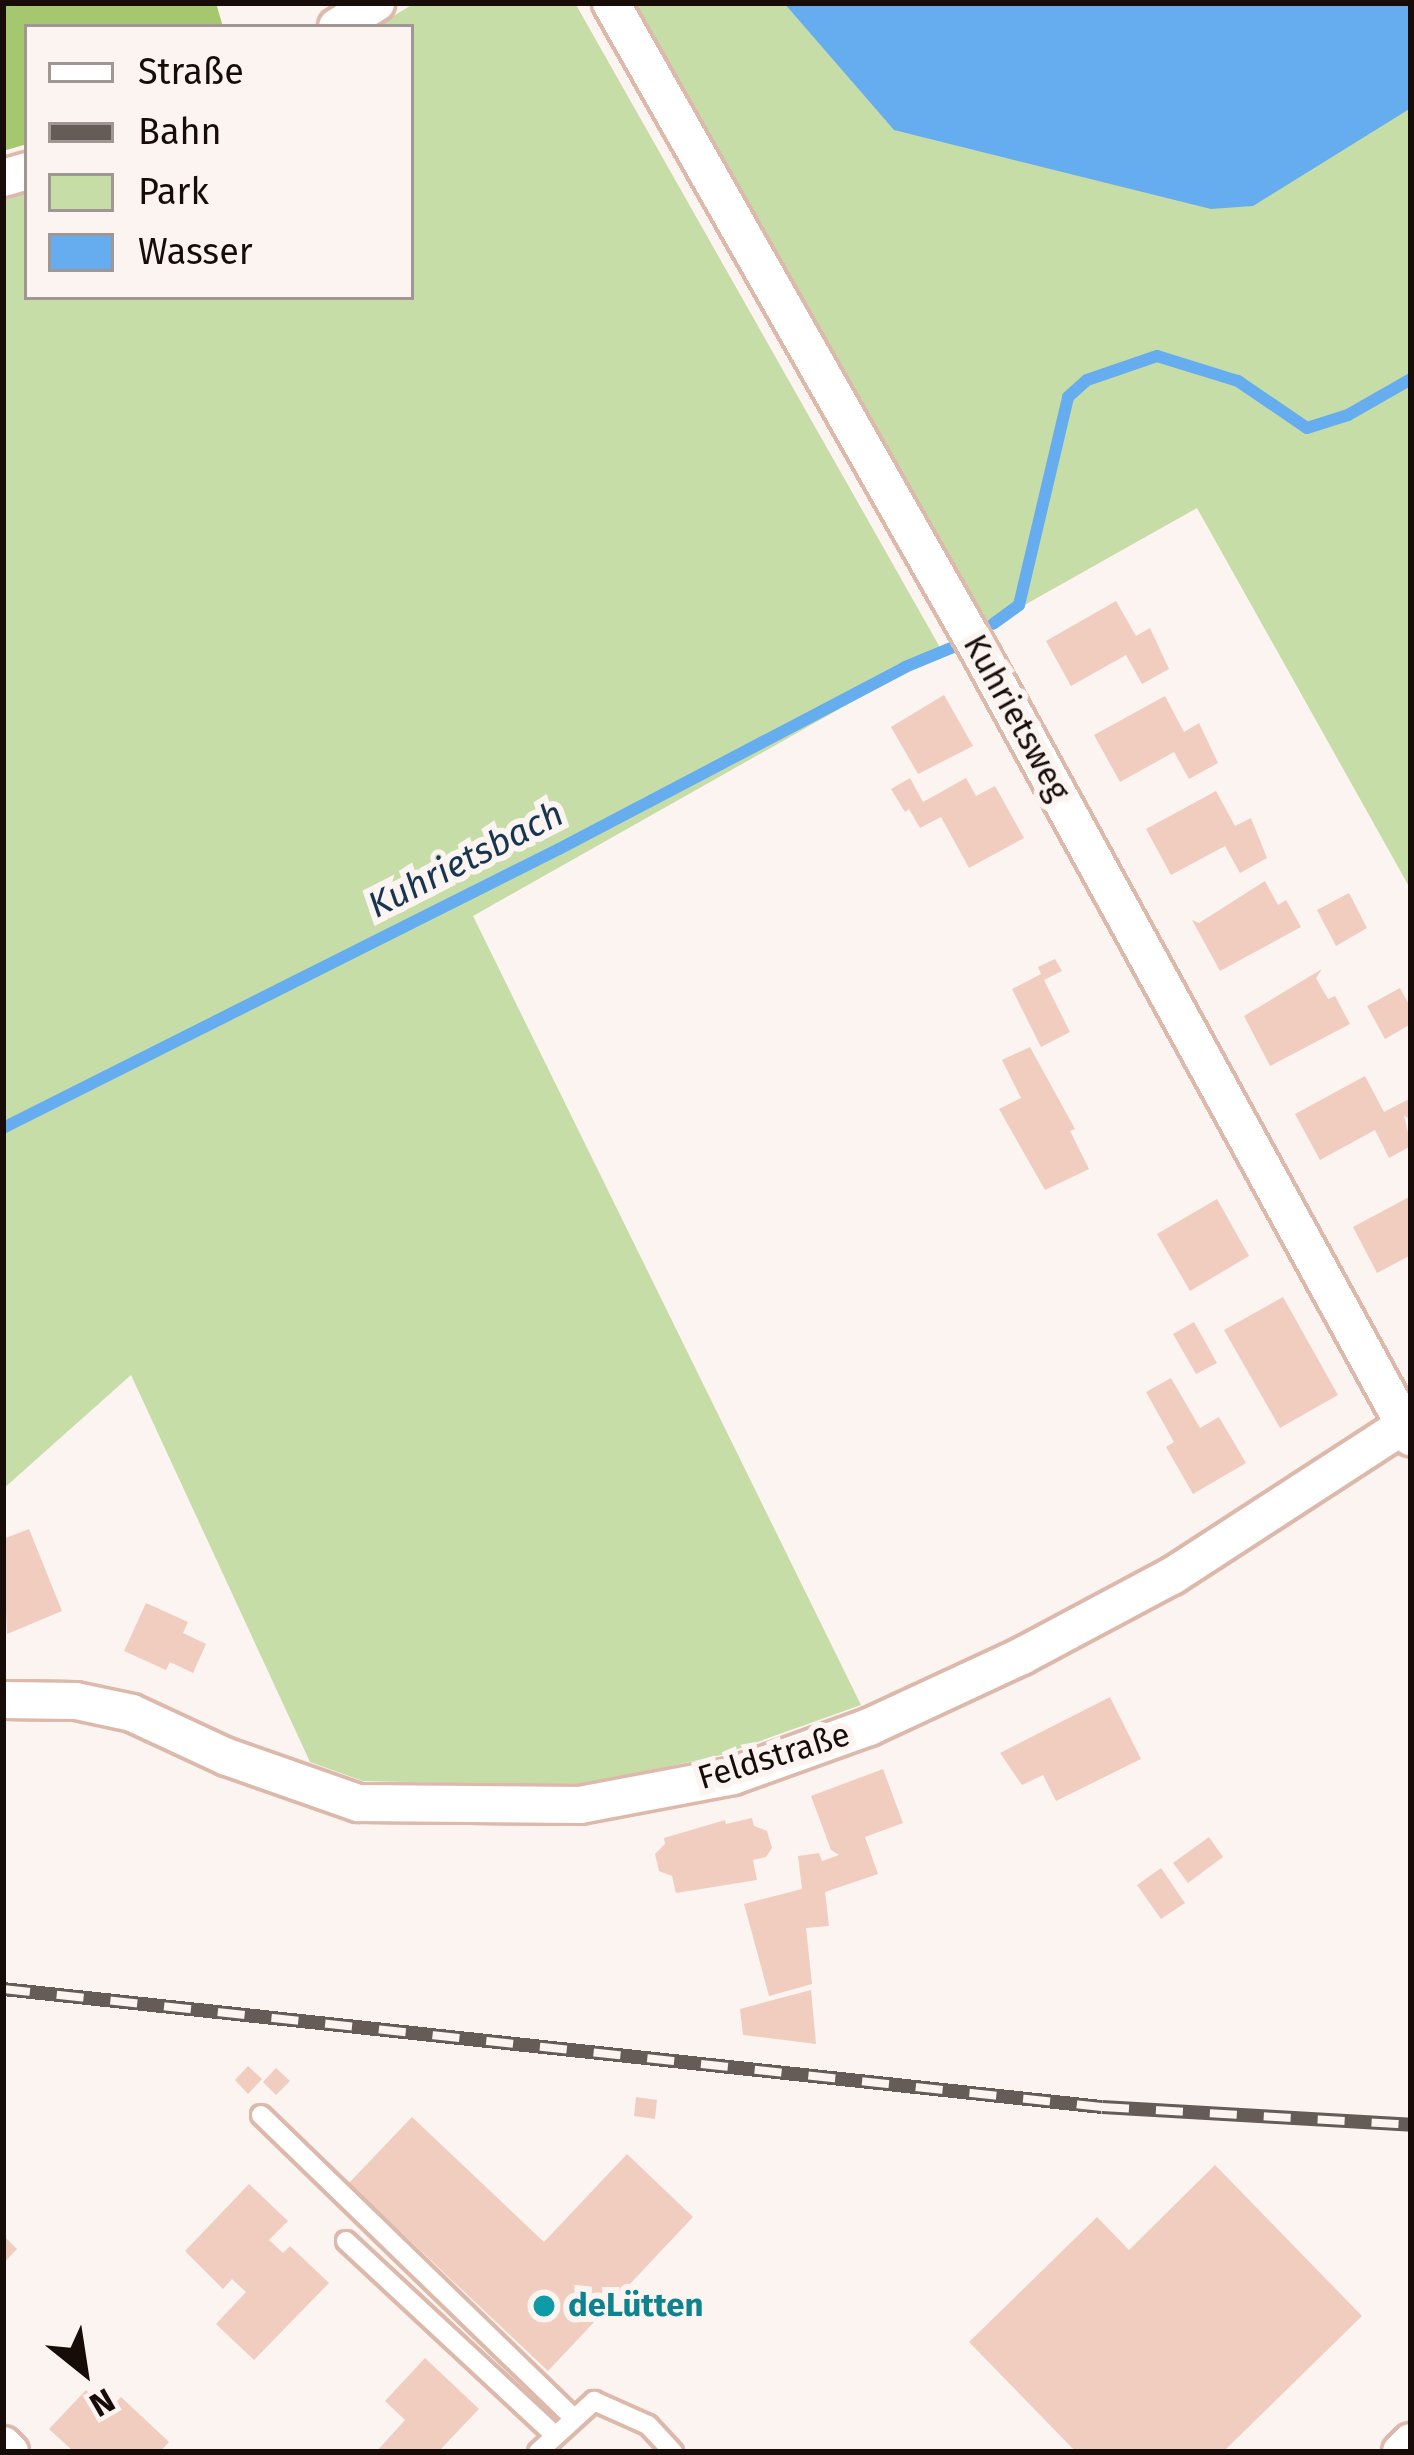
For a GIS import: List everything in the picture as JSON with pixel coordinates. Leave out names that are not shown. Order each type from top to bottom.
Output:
[{"type":"street","points":[[342,24],[376,3]]},
{"type":"street","name":"Kuhrietsweg","points":[[611,3],[980,652],[1408,1428]]},
{"type":"street","name":"Feldstraße","points":[[3,1700],[76,1701],[132,1713],[227,1757],[358,1803],[580,1805],[733,1776],[869,1727],[1022,1657],[1172,1576],[1408,1428]]},
{"type":"street","points":[[1401,2452],[1411,2442]]},
{"type":"street","points":[[3,2445],[10,2452]]},
{"type":"lane","points":[[261,2115],[574,2417]]},
{"type":"lane","points":[[346,2241],[554,2434]]},
{"type":"lane","points":[[538,2452],[594,2401],[648,2425],[673,2452]]},
{"type":"green space","points":[[3,3],[216,3],[222,24],[24,24],[24,145],[3,151]]},
{"type":"green space","points":[[415,3],[575,3],[942,651],[473,916],[861,1705],[721,1755],[580,1786],[363,1781],[310,1762],[131,1375],[3,1489],[3,198],[24,192],[24,300],[414,300],[414,24],[380,24]]},
{"type":"green space","points":[[623,3],[1411,3],[1411,890],[1197,508],[980,630]]},
{"type":"water","points":[[784,3],[1411,3],[1411,108],[1253,206],[1211,209],[894,130]]},
{"type":"building","points":[[1116,601],[1136,636],[1150,628],[1169,669],[1142,684],[1126,655],[1071,686],[1046,641]]},
{"type":"building","points":[[944,695],[973,746],[918,774],[891,727]]},
{"type":"building","points":[[1165,696],[1184,732],[1199,723],[1218,763],[1189,779],[1174,752],[1120,782],[1094,735]]},
{"type":"building","points":[[910,778],[923,802],[966,778],[976,796],[995,786],[1024,838],[969,868],[941,817],[920,828],[909,809],[905,812],[891,789]]},
{"type":"building","points":[[1216,791],[1235,826],[1251,818],[1267,858],[1240,873],[1225,846],[1171,875],[1146,829]]},
{"type":"building","points":[[1265,881],[1278,905],[1286,900],[1301,927],[1220,971],[1192,920],[1199,923]]},
{"type":"building","points":[[1349,893],[1367,928],[1336,946],[1317,910]]},
{"type":"building","points":[[1055,959],[1062,971],[1044,980],[1070,1032],[1041,1047],[1012,989],[1041,974],[1038,967]]},
{"type":"building","points":[[1322,969],[1316,978],[1328,999],[1335,996],[1350,1024],[1270,1066],[1244,1016]]},
{"type":"building","points":[[1400,988],[1411,1008],[1411,1024],[1385,1039],[1367,1006]]},
{"type":"building","points":[[1030,1047],[1075,1129],[1070,1131],[1089,1169],[1045,1190],[999,1109],[1021,1098],[1002,1060]]},
{"type":"building","points":[[1365,1076],[1384,1112],[1411,1098],[1411,1121],[1404,1115],[1411,1146],[1389,1158],[1375,1130],[1320,1160],[1295,1114]]},
{"type":"building","points":[[1411,1196],[1411,1255],[1377,1273],[1353,1227]]},
{"type":"building","points":[[1217,1199],[1249,1256],[1190,1291],[1157,1234]]},
{"type":"building","points":[[1283,1297],[1338,1395],[1280,1428],[1224,1330]]},
{"type":"building","points":[[1194,1322],[1217,1363],[1196,1374],[1173,1334]]},
{"type":"building","points":[[1171,1378],[1200,1428],[1219,1417],[1246,1463],[1193,1494],[1166,1447],[1174,1442],[1146,1392]]},
{"type":"building","points":[[29,1529],[62,1611],[7,1634],[3,1539]]},
{"type":"building","points":[[146,1603],[188,1622],[183,1633],[206,1644],[193,1673],[170,1662],[166,1670],[124,1651]]},
{"type":"building","points":[[1110,1697],[1141,1759],[1056,1801],[1043,1775],[1022,1785],[1000,1753]]},
{"type":"building","points":[[883,1769],[903,1823],[865,1837],[878,1874],[825,1892],[829,1926],[806,1928],[812,1984],[769,1996],[744,1904],[802,1889],[798,1856],[819,1853],[822,1861],[839,1855],[831,1850],[811,1796]]},
{"type":"building","points":[[752,1818],[754,1826],[767,1831],[772,1848],[766,1857],[753,1860],[757,1880],[676,1893],[672,1876],[659,1871],[655,1854],[665,1844],[664,1838],[725,1820],[726,1824]]},
{"type":"building","points":[[1209,1837],[1223,1857],[1188,1883],[1173,1863]]},
{"type":"building","points":[[1161,1868],[1185,1903],[1161,1919],[1137,1885]]},
{"type":"building","points":[[811,1990],[816,2044],[743,2035],[740,2009]]},
{"type":"building","points":[[248,2066],[262,2079],[248,2094],[235,2080]]},
{"type":"building","points":[[276,2068],[290,2081],[276,2095],[263,2082]]},
{"type":"building","points":[[636,2097],[657,2100],[655,2119],[634,2116]]},
{"type":"building","name":"deLütten","points":[[412,2117],[544,2242],[627,2154],[693,2217],[548,2371],[349,2183]]},
{"type":"building","points":[[1215,2165],[1362,2316],[1223,2452],[1076,2452],[969,2342],[1097,2217],[1129,2250]]},
{"type":"building","points":[[249,2184],[288,2221],[269,2240],[283,2253],[290,2246],[329,2283],[254,2360],[216,2324],[246,2292],[232,2279],[223,2289],[185,2251]]},
{"type":"building","points":[[3,2235],[17,2249],[3,2264]]},
{"type":"building","points":[[425,2358],[479,2409],[438,2452],[376,2452],[405,2420],[385,2401]]},
{"type":"building","points":[[86,2390],[108,2411],[121,2397],[169,2442],[160,2452],[74,2452],[49,2429]]},
{"type":"waterway","name":"Kuhrietsbach","points":[[993,624],[1019,605],[1068,397],[1087,380],[1157,356],[1238,381],[1307,428],[1348,415],[1411,379]]},
{"type":"waterway","name":"Kuhrietsbach","points":[[3,1128],[559,849],[905,667],[956,646]]},
{"type":"railway","points":[[3,1989],[1102,2107],[1411,2125]]},
{"type":"place","name":"deLütten","points":[[544,2306]]}]
